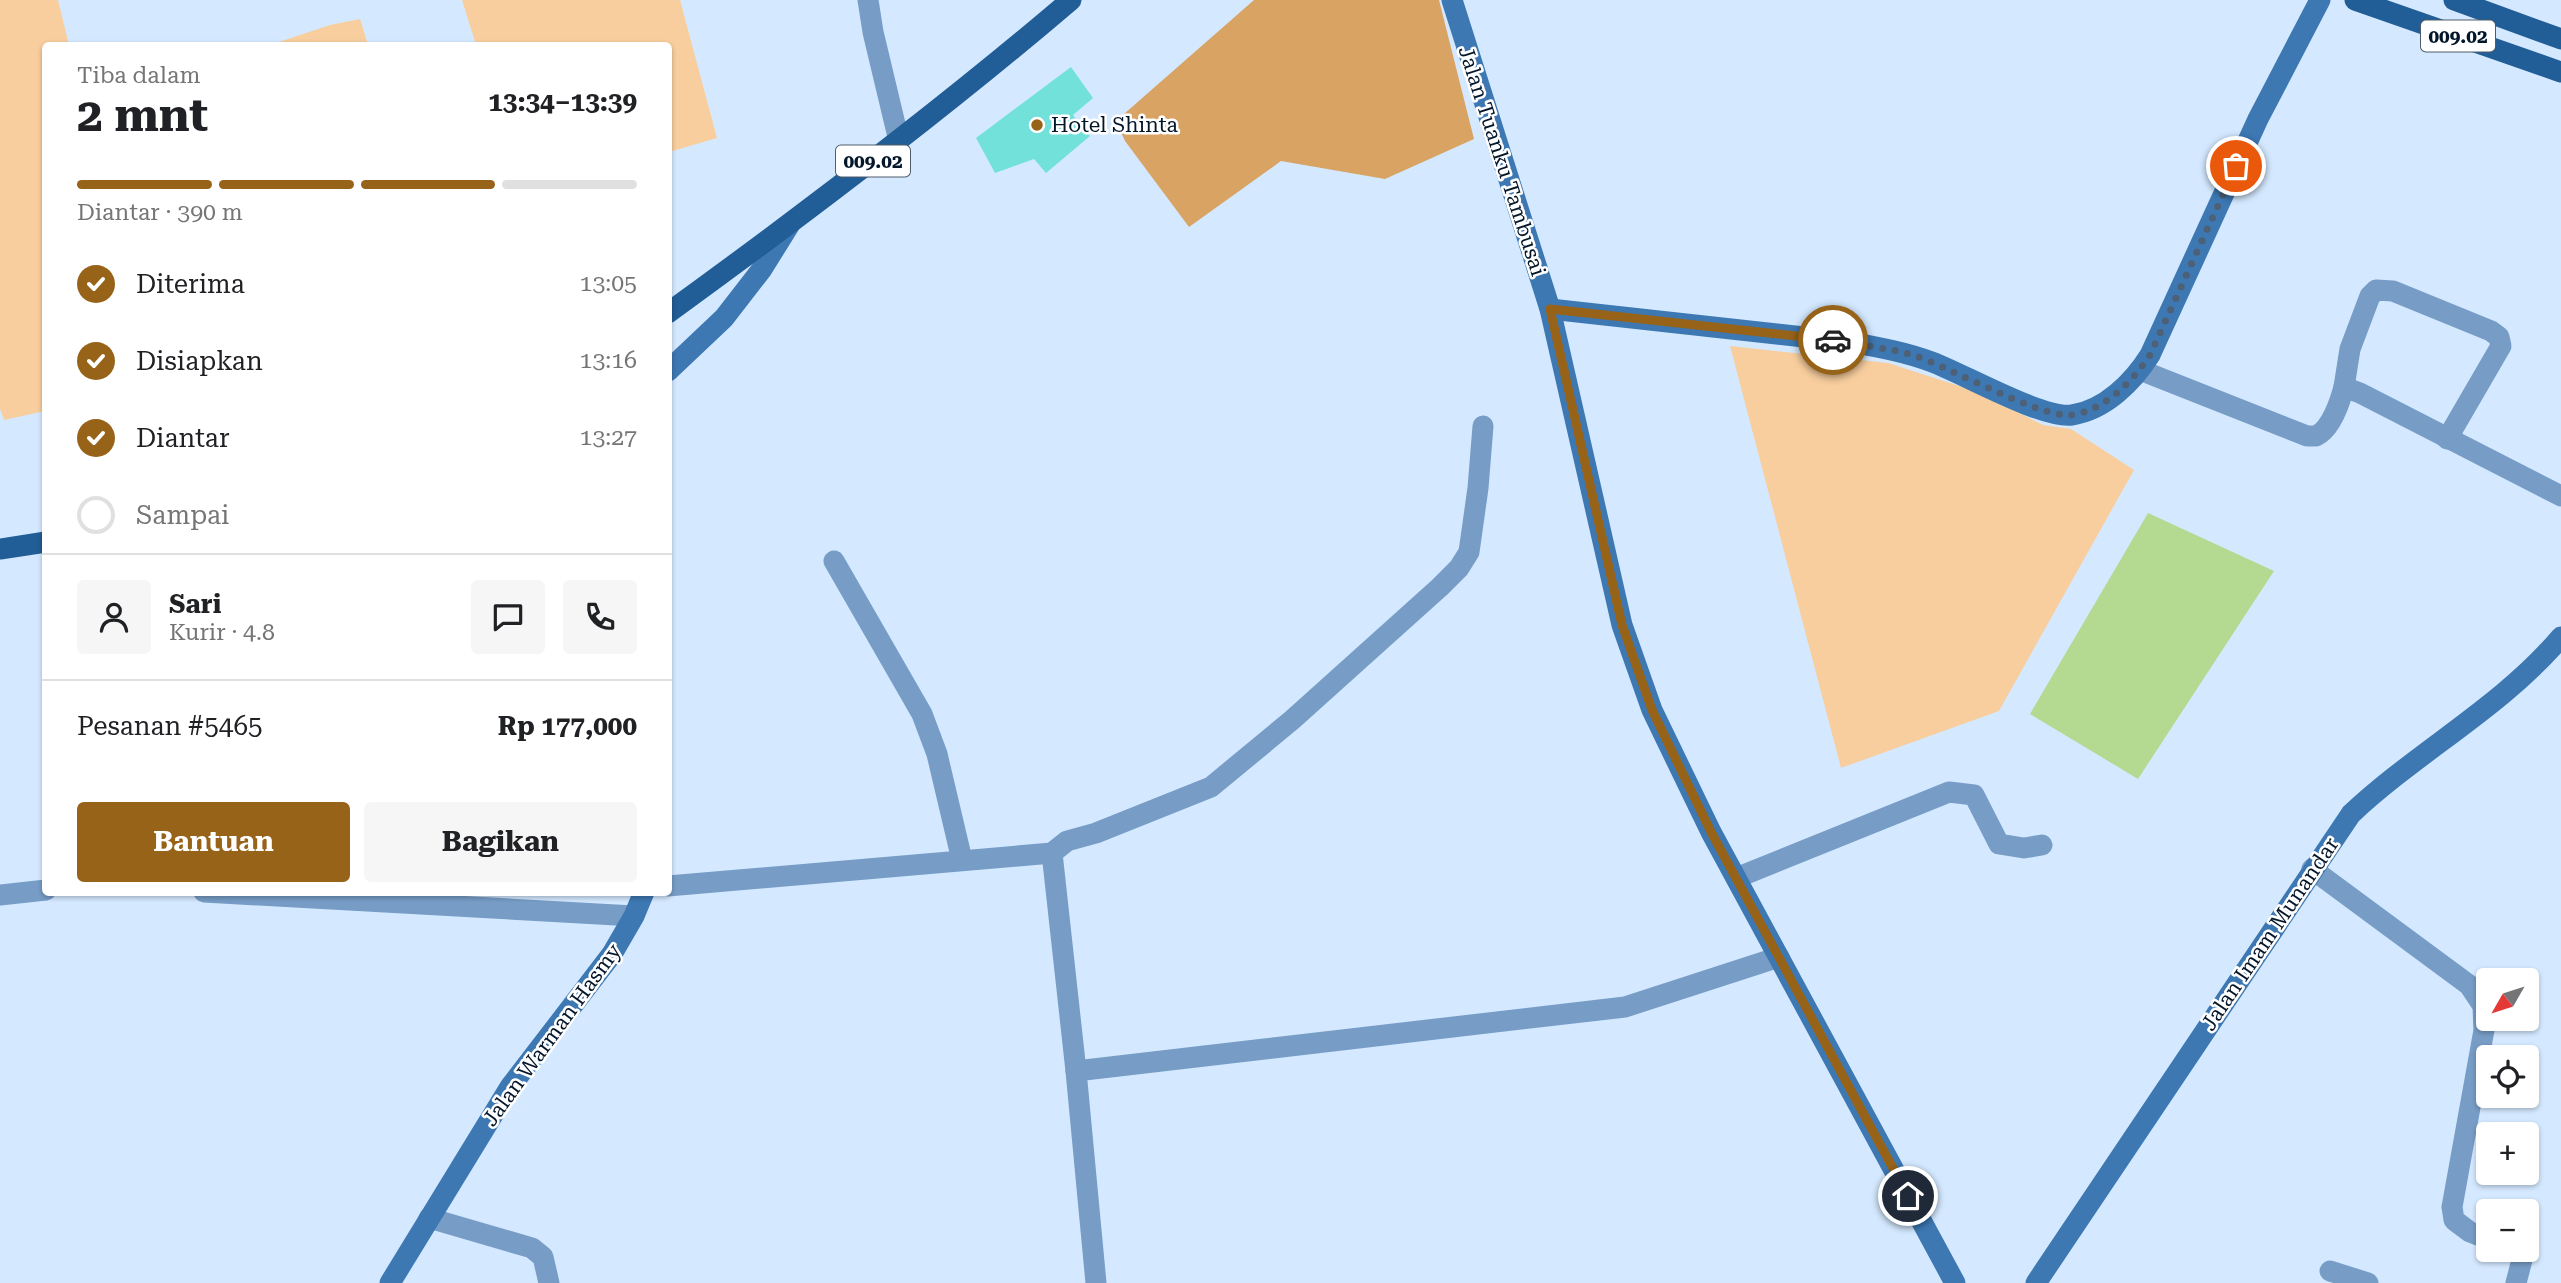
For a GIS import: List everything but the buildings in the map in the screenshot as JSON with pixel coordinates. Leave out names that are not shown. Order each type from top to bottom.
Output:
[{"type":"main road","name":"009.02","points":[[672,310],[899,141],[1071,0]]},
{"type":"main road","name":"009.02","points":[[2355,0],[2561,72]]},
{"type":"main road","name":"009.02","points":[[2454,0],[2500,8],[2561,39]]},
{"type":"main road","points":[[0,549],[42,543]]},
{"type":"street","points":[[868,0],[899,141]]},
{"type":"street","name":"Jalan Tuanku Tambusai","points":[[1452,0],[1550,309],[1622,625],[1652,710],[1711,832],[1955,1283]]},
{"type":"street","points":[[1550,309],[1849,342],[1898,351],[1934,363],[2044,411],[2069,415],[2090,410],[2110,398],[2140,370],[2150,355],[2258,119],[2320,0]]},
{"type":"street","points":[[672,367],[724,318],[762,269],[790,224]]},
{"type":"street","points":[[2140,370],[2307,436],[2316,436],[2326,428],[2344,387],[2350,349],[2370,296],[2376,290],[2393,291],[2491,331],[2499,337],[2501,346],[2447,439]]},
{"type":"street","points":[[2344,387],[2561,496]]},
{"type":"street","points":[[672,886],[1052,853],[1067,841],[1211,787],[1292,720],[1440,587],[1465,560],[1469,552],[1478,488],[1483,426]]},
{"type":"street","points":[[834,561],[922,714],[937,754],[962,860]]},
{"type":"street","name":"Jalan Imam Munandar","points":[[2036,1283],[2351,814],[2378,788],[2510,689],[2561,637]]},
{"type":"street","points":[[1736,878],[1950,792],[1974,795],[1999,844],[2024,848],[2042,845]]},
{"type":"street","points":[[1052,853],[1096,1283]]},
{"type":"street","points":[[2312,869],[2460,978],[2483,1006],[2484,1030],[2452,1207],[2454,1220],[2476,1234]]},
{"type":"street","points":[[0,895],[42,890]]},
{"type":"street","points":[[276,896],[634,916]]},
{"type":"street","name":"Jalan Warman Hasmy","points":[[390,1283],[510,1087],[612,954],[642,896]]},
{"type":"street","points":[[1076,1071],[1625,1007],[1779,957]]},
{"type":"street","points":[[429,1219],[532,1248],[543,1257],[549,1283]]},
{"type":"street","points":[[2516,1283],[2521,1262]]},
{"type":"street","points":[[2330,1271],[2368,1283]]},
{"type":"shaded area","points":[[0,0],[58,0],[68,42],[42,42],[42,412],[4,420],[0,409]]},
{"type":"shaded area","points":[[462,0],[680,0],[717,138],[672,151],[672,42],[475,42]]},
{"type":"shaded area","points":[[1254,0],[1439,0],[1474,139],[1385,179],[1281,161],[1189,227],[1125,141],[1116,121]]},
{"type":"shaded area","points":[[360,19],[367,42],[279,42],[330,25]]},
{"type":"shaded area","points":[[1730,346],[1888,363],[1978,392],[2043,425],[2071,429],[2134,470],[1999,711],[1841,768]]},
{"type":"shaded area","points":[[2148,513],[2274,571],[2138,779],[2030,714]]},
{"type":"way so far","points":[[1833,340],[1916,356],[2044,411],[2069,415],[2090,410],[2127,383],[2150,355],[2236,166]]},
{"type":"place","name":"Hotel Shinta","points":[[1037,125]]},
{"type":"route","points":[[1833,340],[1550,309],[1622,625],[1652,710],[1711,832],[1908,1196]]}]
